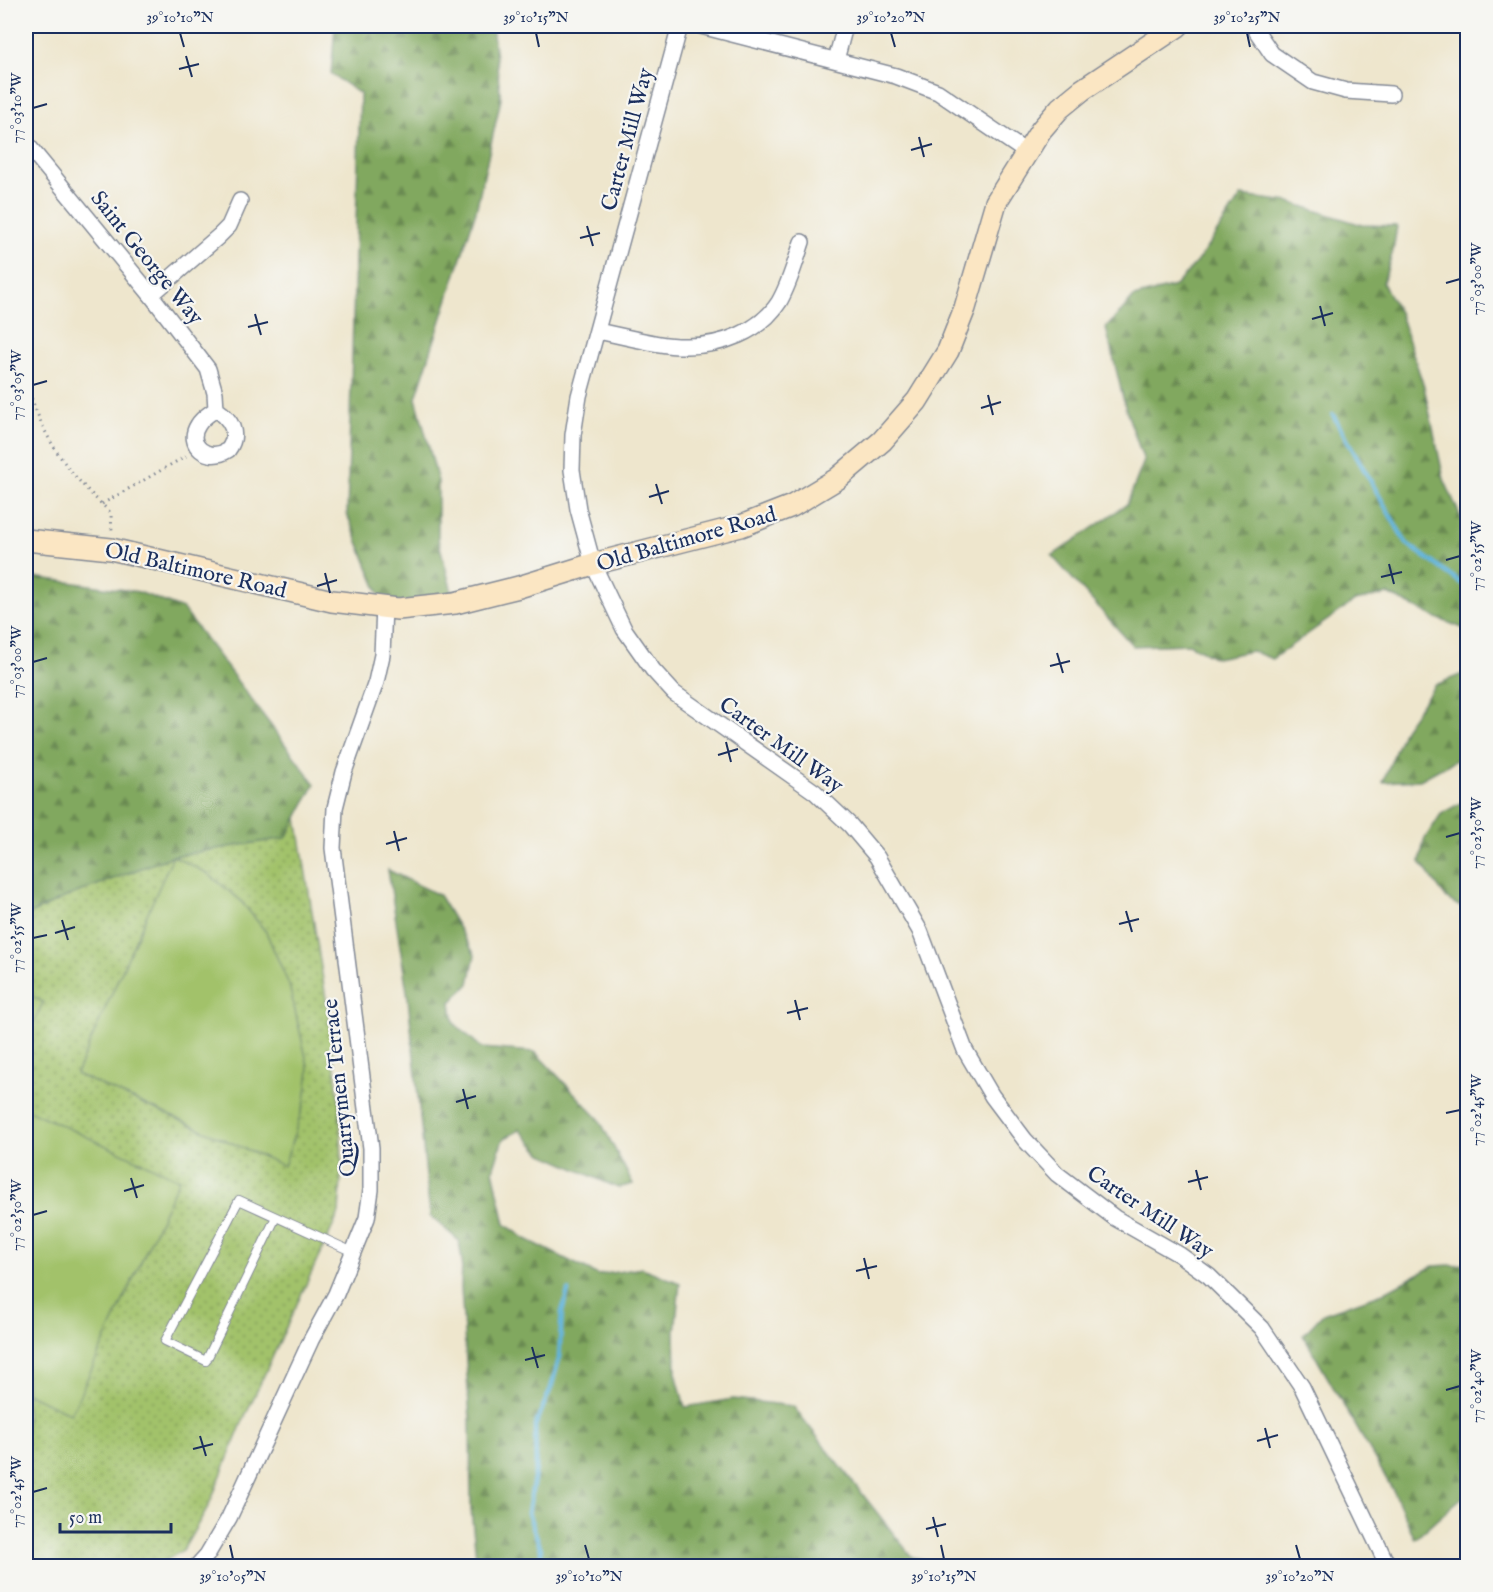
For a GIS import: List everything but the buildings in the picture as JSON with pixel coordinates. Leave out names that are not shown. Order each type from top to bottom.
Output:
[{"type":"street","name":"Carter Mill Way","points":[[680,26],[579,396],[573,435],[572,470],[578,509],[593,564],[624,629],[653,670],[674,693],[815,792],[850,825],[878,857],[920,931],[965,1050],[992,1096],[1025,1140],[1057,1174],[1115,1218],[1180,1255],[1209,1276],[1262,1328],[1302,1387],[1384,1558],[1390,1566]]},
{"type":"street","points":[[701,26],[896,76],[938,92],[1026,152]]},
{"type":"street","points":[[836,60],[845,26]]},
{"type":"street","name":"Old Baltimore Road","points":[[26,540],[111,549],[332,601],[398,609],[454,603],[519,587],[593,564],[741,526],[792,507],[837,479],[882,441],[917,401],[948,351],[965,308],[996,202],[1041,130],[1060,108],[1082,90],[1178,26]]},
{"type":"street","points":[[1253,26],[1272,54],[1313,81],[1346,91],[1391,94]]},
{"type":"street","name":"Saint George Way","points":[[26,143],[151,295],[208,369],[215,393],[216,409],[230,421],[234,433],[232,445],[224,453],[204,454],[198,448]]},
{"type":"street","points":[[151,295],[229,226],[240,201]]},
{"type":"street","points":[[597,331],[687,346],[719,342],[742,334],[764,320],[778,303],[791,279],[802,242]]},
{"type":"street","points":[[198,448],[196,427],[204,417],[216,409]]},
{"type":"street","name":"Quarrymen Terrace","points":[[197,1566],[229,1518],[311,1340],[336,1294],[367,1218],[371,1190],[371,1148],[346,965],[333,838],[335,808],[344,772],[376,682],[382,655],[384,607]]},
{"type":"lane","points":[[276,1217],[206,1361],[165,1341],[239,1200],[353,1252]]},
{"type":"path","points":[[26,355],[29,366],[26,379],[44,432],[52,447],[86,489],[111,515],[111,549]]},
{"type":"path","points":[[102,504],[198,448]]},
{"type":"green space","points":[[335,26],[492,26],[501,99],[476,211],[416,398],[438,481],[438,539],[455,603],[384,607],[347,514],[360,94],[331,74]]},
{"type":"green space","points":[[1241,196],[1289,202],[1362,225],[1397,226],[1393,251],[1383,283],[1400,314],[1424,387],[1444,479],[1467,531],[1467,635],[1465,629],[1388,594],[1355,601],[1272,659],[1252,651],[1216,658],[1189,644],[1133,646],[1052,556],[1127,504],[1144,461],[1126,410],[1106,328],[1134,297],[1175,286],[1200,258]]},
{"type":"green space","points":[[26,576],[139,592],[183,609],[315,784],[286,838],[173,856],[66,897],[26,916]]},
{"type":"green space","points":[[1467,672],[1467,754],[1420,780],[1383,782],[1404,729],[1435,685]]},
{"type":"green space","points":[[1467,799],[1467,911],[1447,899],[1420,862],[1424,840],[1441,814]]},
{"type":"green space","points":[[297,818],[328,1011],[339,1102],[342,1161],[339,1213],[242,1423],[209,1505],[183,1550],[157,1566],[26,1566],[26,889],[190,830]]},
{"type":"green space","points":[[173,856],[207,873],[240,900],[266,932],[289,985],[309,1070],[305,1101],[284,1166],[76,1074]]},
{"type":"green space","points":[[388,870],[439,895],[475,955],[469,984],[451,1002],[454,1023],[482,1048],[535,1052],[599,1119],[633,1184],[618,1188],[542,1154],[520,1130],[503,1139],[493,1170],[505,1224],[526,1239],[598,1275],[642,1268],[680,1283],[675,1332],[676,1373],[685,1407],[733,1399],[793,1406],[912,1557],[946,1566],[477,1566],[471,1510],[470,1420],[461,1288],[462,1262],[459,1241],[430,1216],[408,998]]},
{"type":"green space","points":[[26,993],[43,1002],[26,1040]]},
{"type":"green space","points":[[26,1109],[179,1179],[71,1414],[26,1393]]},
{"type":"green space","points":[[1467,1264],[1467,1493],[1415,1539],[1394,1492],[1303,1335],[1323,1314],[1383,1293],[1433,1266]]},
{"type":"waterway","points":[[1333,415],[1406,543],[1468,588]]},
{"type":"waterway","points":[[541,1566],[541,1549],[528,1513],[536,1467],[535,1426],[551,1388],[559,1359],[562,1312],[568,1291]]}]
